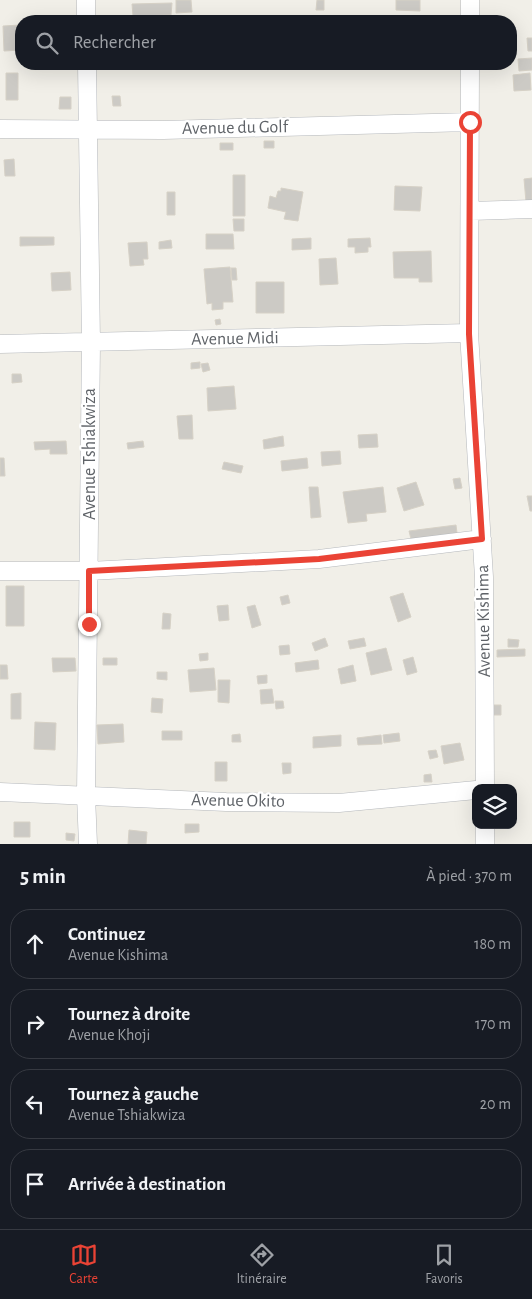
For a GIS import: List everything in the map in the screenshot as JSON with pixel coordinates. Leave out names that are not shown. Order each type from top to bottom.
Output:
[{"type":"street","points":[[86,0],[86,15]]},
{"type":"street","points":[[470,0],[470,15]]},
{"type":"street","name":"Avenue Tshiakwiza","points":[[87,70],[91,343],[86,796],[88,844]]},
{"type":"street","name":"Avenue Kishima","points":[[470,70],[469,334],[484,577],[485,784]]},
{"type":"street","name":"Avenue du Golf","points":[[0,129],[88,131],[470,122]]},
{"type":"street","points":[[470,212],[532,209]]},
{"type":"street","name":"Avenue Midi","points":[[0,344],[469,334]]},
{"type":"street","points":[[0,571],[89,571],[319,559],[482,539]]},
{"type":"street","name":"Avenue Okito","points":[[0,792],[226,802],[339,803],[472,790]]},
{"type":"street","points":[[485,829],[485,844]]},
{"type":"building","points":[[176,0],[191,0],[192,12],[176,13]]},
{"type":"building","points":[[317,0],[324,0],[324,10],[316,10]]},
{"type":"building","points":[[396,0],[420,0],[420,11],[396,10]]},
{"type":"building","points":[[172,3],[171,15],[133,15],[132,4]]},
{"type":"building","points":[[15,25],[15,50],[4,51],[3,26]]},
{"type":"building","points":[[527,38],[532,38],[532,51],[528,51]]},
{"type":"building","points":[[532,58],[532,70],[519,71],[518,59]]},
{"type":"building","points":[[6,73],[18,73],[18,100],[6,100]]},
{"type":"building","points":[[530,73],[531,90],[514,91],[513,75]]},
{"type":"building","points":[[112,96],[120,96],[121,106],[113,106]]},
{"type":"building","points":[[60,97],[71,97],[71,109],[59,109]]},
{"type":"building","points":[[264,141],[274,141],[274,148],[264,148]]},
{"type":"building","points":[[220,143],[233,143],[233,150],[220,150]]},
{"type":"building","points":[[14,159],[15,176],[5,176],[4,160]]},
{"type":"building","points":[[233,175],[245,175],[245,216],[233,216]]},
{"type":"building","points":[[532,178],[532,201],[526,202],[524,179]]},
{"type":"building","points":[[395,186],[422,187],[420,211],[394,210]]},
{"type":"building","points":[[281,188],[303,192],[298,221],[284,219],[286,212],[268,208],[270,196],[276,198]]},
{"type":"building","points":[[167,192],[175,192],[175,215],[167,215]]},
{"type":"building","points":[[233,219],[244,219],[244,231],[234,231]]},
{"type":"building","points":[[206,234],[233,234],[234,249],[206,249]]},
{"type":"building","points":[[20,237],[54,237],[54,245],[20,246]]},
{"type":"building","points":[[311,238],[311,249],[292,250],[292,239]]},
{"type":"building","points":[[370,238],[371,247],[368,247],[368,252],[355,253],[355,247],[348,247],[348,239]]},
{"type":"building","points":[[171,240],[172,248],[159,249],[159,242]]},
{"type":"building","points":[[147,242],[148,259],[143,259],[144,265],[130,266],[128,243]]},
{"type":"building","points":[[431,251],[432,282],[419,282],[419,278],[394,278],[393,252]]},
{"type":"building","points":[[336,258],[338,284],[320,285],[319,259]]},
{"type":"building","points":[[230,267],[233,302],[223,302],[223,309],[212,310],[212,303],[207,304],[204,269]]},
{"type":"building","points":[[231,268],[236,268],[237,280],[232,280]]},
{"type":"building","points":[[70,272],[71,290],[52,291],[51,273]]},
{"type":"building","points":[[256,282],[284,282],[284,313],[256,313]]},
{"type":"building","points":[[220,319],[221,324],[216,325],[215,320]]},
{"type":"building","points":[[200,362],[200,368],[191,369],[191,363]]},
{"type":"building","points":[[208,363],[210,370],[203,372],[201,364]]},
{"type":"building","points":[[12,374],[21,374],[22,382],[12,383]]},
{"type":"building","points":[[234,386],[236,409],[208,411],[207,388]]},
{"type":"building","points":[[192,415],[193,439],[179,439],[177,416]]},
{"type":"building","points":[[377,434],[378,447],[359,448],[358,435]]},
{"type":"building","points":[[283,436],[284,446],[264,449],[263,440]]},
{"type":"building","points":[[66,441],[67,454],[50,454],[50,449],[35,450],[34,442]]},
{"type":"building","points":[[143,441],[144,447],[128,449],[127,443]]},
{"type":"building","points":[[340,451],[341,464],[322,466],[321,452]]},
{"type":"building","points":[[0,458],[4,458],[5,476],[0,476]]},
{"type":"building","points":[[307,458],[308,468],[282,471],[281,461]]},
{"type":"building","points":[[224,462],[243,466],[241,473],[222,469]]},
{"type":"building","points":[[460,478],[462,488],[455,489],[453,479]]},
{"type":"building","points":[[416,482],[424,505],[404,511],[397,488]]},
{"type":"building","points":[[309,487],[318,487],[321,517],[311,518]]},
{"type":"building","points":[[383,487],[386,512],[366,514],[367,521],[348,523],[343,492]]},
{"type":"building","points":[[527,496],[532,496],[532,511],[530,511]]},
{"type":"building","points":[[456,525],[457,533],[411,539],[409,531]]},
{"type":"building","points":[[6,586],[24,586],[24,626],[6,626]]},
{"type":"building","points":[[403,593],[411,617],[398,622],[390,597]]},
{"type":"building","points":[[288,595],[290,603],[282,605],[280,597]]},
{"type":"building","points":[[228,605],[229,620],[219,621],[217,606]]},
{"type":"building","points":[[255,605],[261,625],[252,628],[247,607]]},
{"type":"building","points":[[163,613],[171,614],[170,629],[162,629]]},
{"type":"building","points":[[325,638],[328,646],[315,651],[312,643]]},
{"type":"building","points":[[364,638],[366,646],[350,649],[348,641]]},
{"type":"building","points":[[508,639],[519,640],[518,647],[508,647]]},
{"type":"building","points":[[289,645],[290,654],[280,655],[279,646]]},
{"type":"building","points":[[386,648],[392,670],[371,675],[366,653]]},
{"type":"building","points":[[525,649],[525,656],[497,657],[497,650]]},
{"type":"building","points":[[208,653],[208,660],[200,661],[199,654]]},
{"type":"building","points":[[413,657],[417,672],[407,675],[403,660]]},
{"type":"building","points":[[52,658],[75,658],[76,671],[53,672]]},
{"type":"building","points":[[103,658],[117,658],[117,665],[103,665]]},
{"type":"building","points":[[318,660],[319,669],[296,672],[295,663]]},
{"type":"building","points":[[0,665],[7,665],[8,679],[0,679]]},
{"type":"building","points":[[353,665],[356,681],[341,684],[338,669]]},
{"type":"building","points":[[214,668],[216,690],[190,692],[188,670]]},
{"type":"building","points":[[157,672],[167,672],[167,680],[157,679]]},
{"type":"building","points":[[267,675],[267,683],[258,684],[257,676]]},
{"type":"building","points":[[218,680],[230,680],[229,703],[218,702]]},
{"type":"building","points":[[272,689],[274,703],[261,704],[260,690]]},
{"type":"building","points":[[21,693],[21,719],[11,719],[11,694]]},
{"type":"building","points":[[152,698],[163,699],[162,713],[151,712]]},
{"type":"building","points":[[275,701],[283,701],[284,708],[276,709]]},
{"type":"building","points":[[492,705],[501,705],[501,715],[492,715]]},
{"type":"building","points":[[35,722],[56,723],[55,750],[34,749]]},
{"type":"building","points":[[123,724],[124,742],[98,744],[97,725]]},
{"type":"building","points":[[162,731],[182,731],[182,740],[162,740]]},
{"type":"building","points":[[399,733],[400,741],[384,743],[383,735]]},
{"type":"building","points":[[240,734],[241,742],[232,742],[232,735]]},
{"type":"building","points":[[341,735],[341,746],[313,748],[313,737]]},
{"type":"building","points":[[381,735],[382,744],[358,745],[357,738]]},
{"type":"building","points":[[460,743],[464,760],[444,764],[441,746]]},
{"type":"building","points":[[436,750],[438,757],[430,759],[428,751]]},
{"type":"building","points":[[215,762],[227,762],[227,781],[215,781]]},
{"type":"building","points":[[282,763],[291,763],[291,773],[283,774]]},
{"type":"building","points":[[431,774],[432,782],[424,782],[424,775]]},
{"type":"building","points":[[14,822],[30,822],[30,837],[14,837]]},
{"type":"building","points":[[185,824],[199,824],[199,832],[185,833]]},
{"type":"building","points":[[129,830],[147,832],[146,844],[128,844]]},
{"type":"building","points":[[66,833],[75,834],[74,841],[66,840]]},
{"type":"route","points":[[89,624],[89,571],[319,559],[482,539],[469,334],[470,122]]}]
